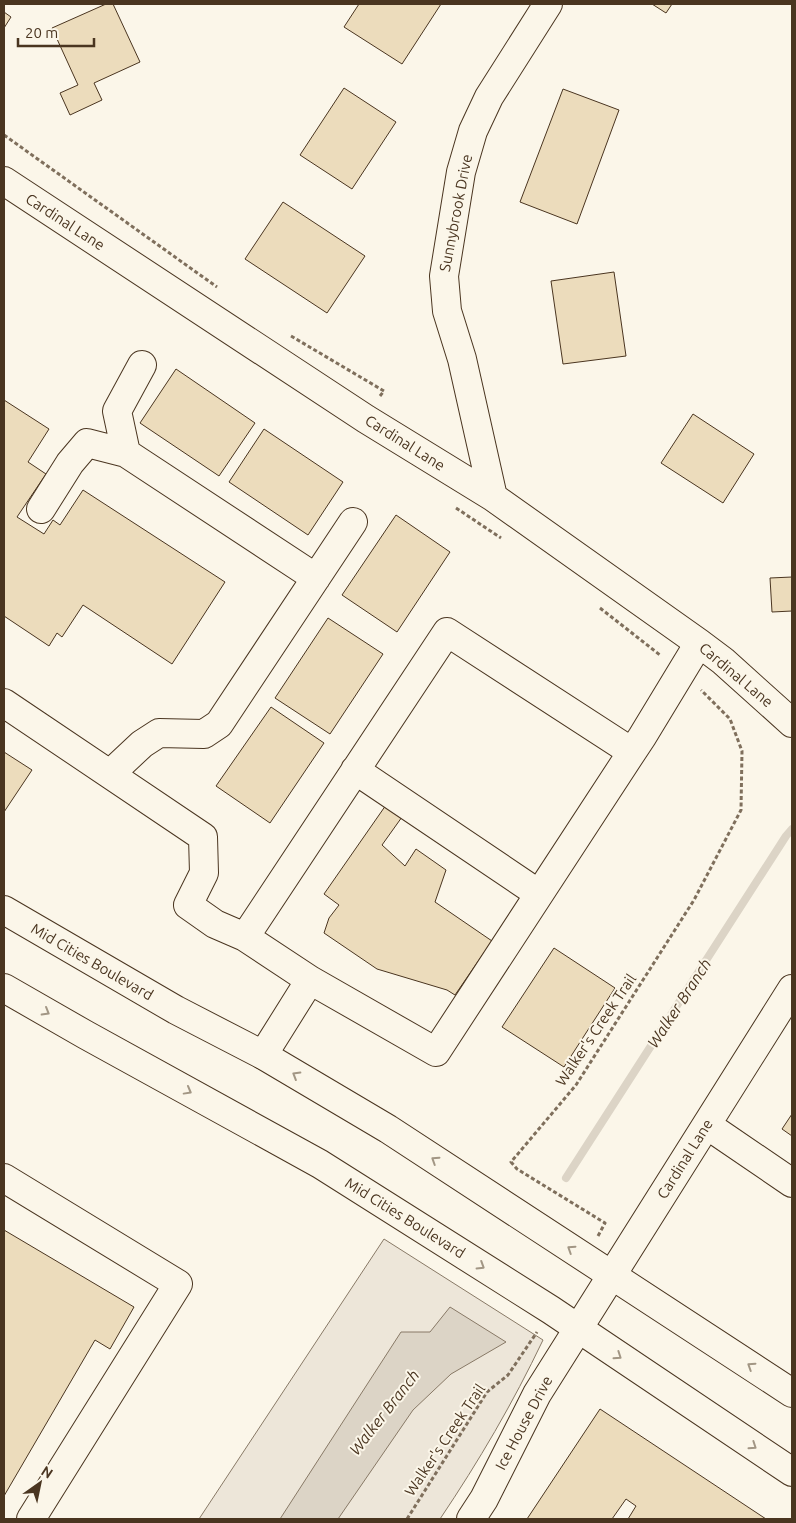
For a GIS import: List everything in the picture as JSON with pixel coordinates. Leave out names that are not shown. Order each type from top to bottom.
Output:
[{"type":"street","name":"Sunnybrook Drive","points":[[493,497],[462,359],[446,311],[444,276],[461,172],[473,131],[489,97],[548,4]]},
{"type":"street","name":"Cardinal Lane","points":[[4,181],[366,419],[493,497],[700,643],[723,661],[792,723]]},
{"type":"street","points":[[126,453],[117,411],[142,365]]},
{"type":"street","points":[[41,509],[70,463],[87,443],[126,453],[316,578]]},
{"type":"street","points":[[110,774],[142,744],[159,733],[204,734],[219,724],[352,522]]},
{"type":"street","points":[[246,937],[447,632],[632,752]]},
{"type":"street","points":[[4,703],[204,837],[204,873],[188,905],[215,924],[246,937],[310,980],[436,1052],[632,752],[700,643]]},
{"type":"street","points":[[356,770],[539,894]]},
{"type":"street","name":"Mid Cities Boulevard","points":[[4,910],[176,1010],[263,1055],[388,1129],[792,1393]]},
{"type":"street","points":[[263,1055],[310,980]]},
{"type":"street","name":"Mid Cities Boulevard","points":[[4,988],[86,1036],[320,1164],[551,1310],[792,1472]]},
{"type":"street","name":"Cardinal Lane","points":[[578,1328],[792,989]]},
{"type":"street","points":[[706,1125],[792,1183]]},
{"type":"street","points":[[4,1178],[178,1284],[31,1519]]},
{"type":"street","name":"Ice House Drive","points":[[471,1519],[488,1492],[537,1394],[578,1328]]},
{"type":"path","name":"Walker's Creek Trail","points":[[585,1258],[605,1223],[517,1169],[511,1162],[576,1084],[694,900],[741,810],[742,751],[730,719]]},
{"type":"path","name":"Walker's Creek Trail","points":[[407,1519],[487,1392],[508,1374],[551,1310]]},
{"type":"shaded area","points":[[384,1239],[543,1340],[508,1409],[440,1519],[199,1519]]},
{"type":"water","points":[[450,1307],[506,1342],[451,1374],[413,1410],[338,1519],[280,1519],[401,1332],[430,1332]]},
{"type":"building","points":[[106,4],[113,4],[140,62],[94,83],[102,100],[70,115],[60,93],[78,85],[52,28]]},
{"type":"building","points":[[359,4],[441,4],[402,64],[344,27]]},
{"type":"building","points":[[652,4],[672,4],[666,13]]},
{"type":"building","points":[[4,12],[11,17],[4,28]]},
{"type":"building","points":[[344,88],[396,122],[352,189],[300,155]]},
{"type":"building","points":[[563,89],[619,110],[577,224],[520,202]]},
{"type":"building","points":[[283,202],[365,256],[327,313],[245,259]]},
{"type":"building","points":[[614,272],[626,356],[563,364],[551,281]]},
{"type":"building","points":[[176,369],[255,423],[219,476],[140,423]]},
{"type":"building","points":[[4,400],[49,429],[28,462],[46,474],[17,517],[44,534],[53,520],[60,525],[83,490],[225,582],[172,664],[83,605],[62,637],[57,633],[49,646],[4,616]]},
{"type":"building","points":[[693,414],[754,454],[723,503],[661,463]]},
{"type":"building","points":[[264,429],[343,482],[308,535],[229,482]]},
{"type":"building","points":[[396,515],[450,552],[397,632],[342,595]]},
{"type":"building","points":[[792,577],[792,611],[772,612],[770,578]]},
{"type":"building","points":[[328,618],[383,654],[330,734],[275,698]]},
{"type":"building","points":[[271,707],[324,743],[270,823],[216,786]]},
{"type":"building","points":[[4,752],[32,770],[4,812]]},
{"type":"building","points":[[386,805],[402,817],[382,845],[405,866],[416,849],[446,870],[435,902],[492,941],[455,995],[447,990],[377,969],[324,933],[329,918],[339,905],[324,894]]},
{"type":"building","points":[[554,948],[615,988],[564,1067],[502,1027]]},
{"type":"building","points":[[792,1114],[792,1136],[782,1129]]},
{"type":"building","points":[[4,1230],[134,1307],[110,1349],[95,1340],[4,1496]]},
{"type":"building","points":[[600,1409],[766,1519],[628,1519],[636,1506],[626,1499],[612,1519],[527,1519]]},
{"type":"waterway","name":"Walker Branch","points":[[566,1178],[792,829]]}]
